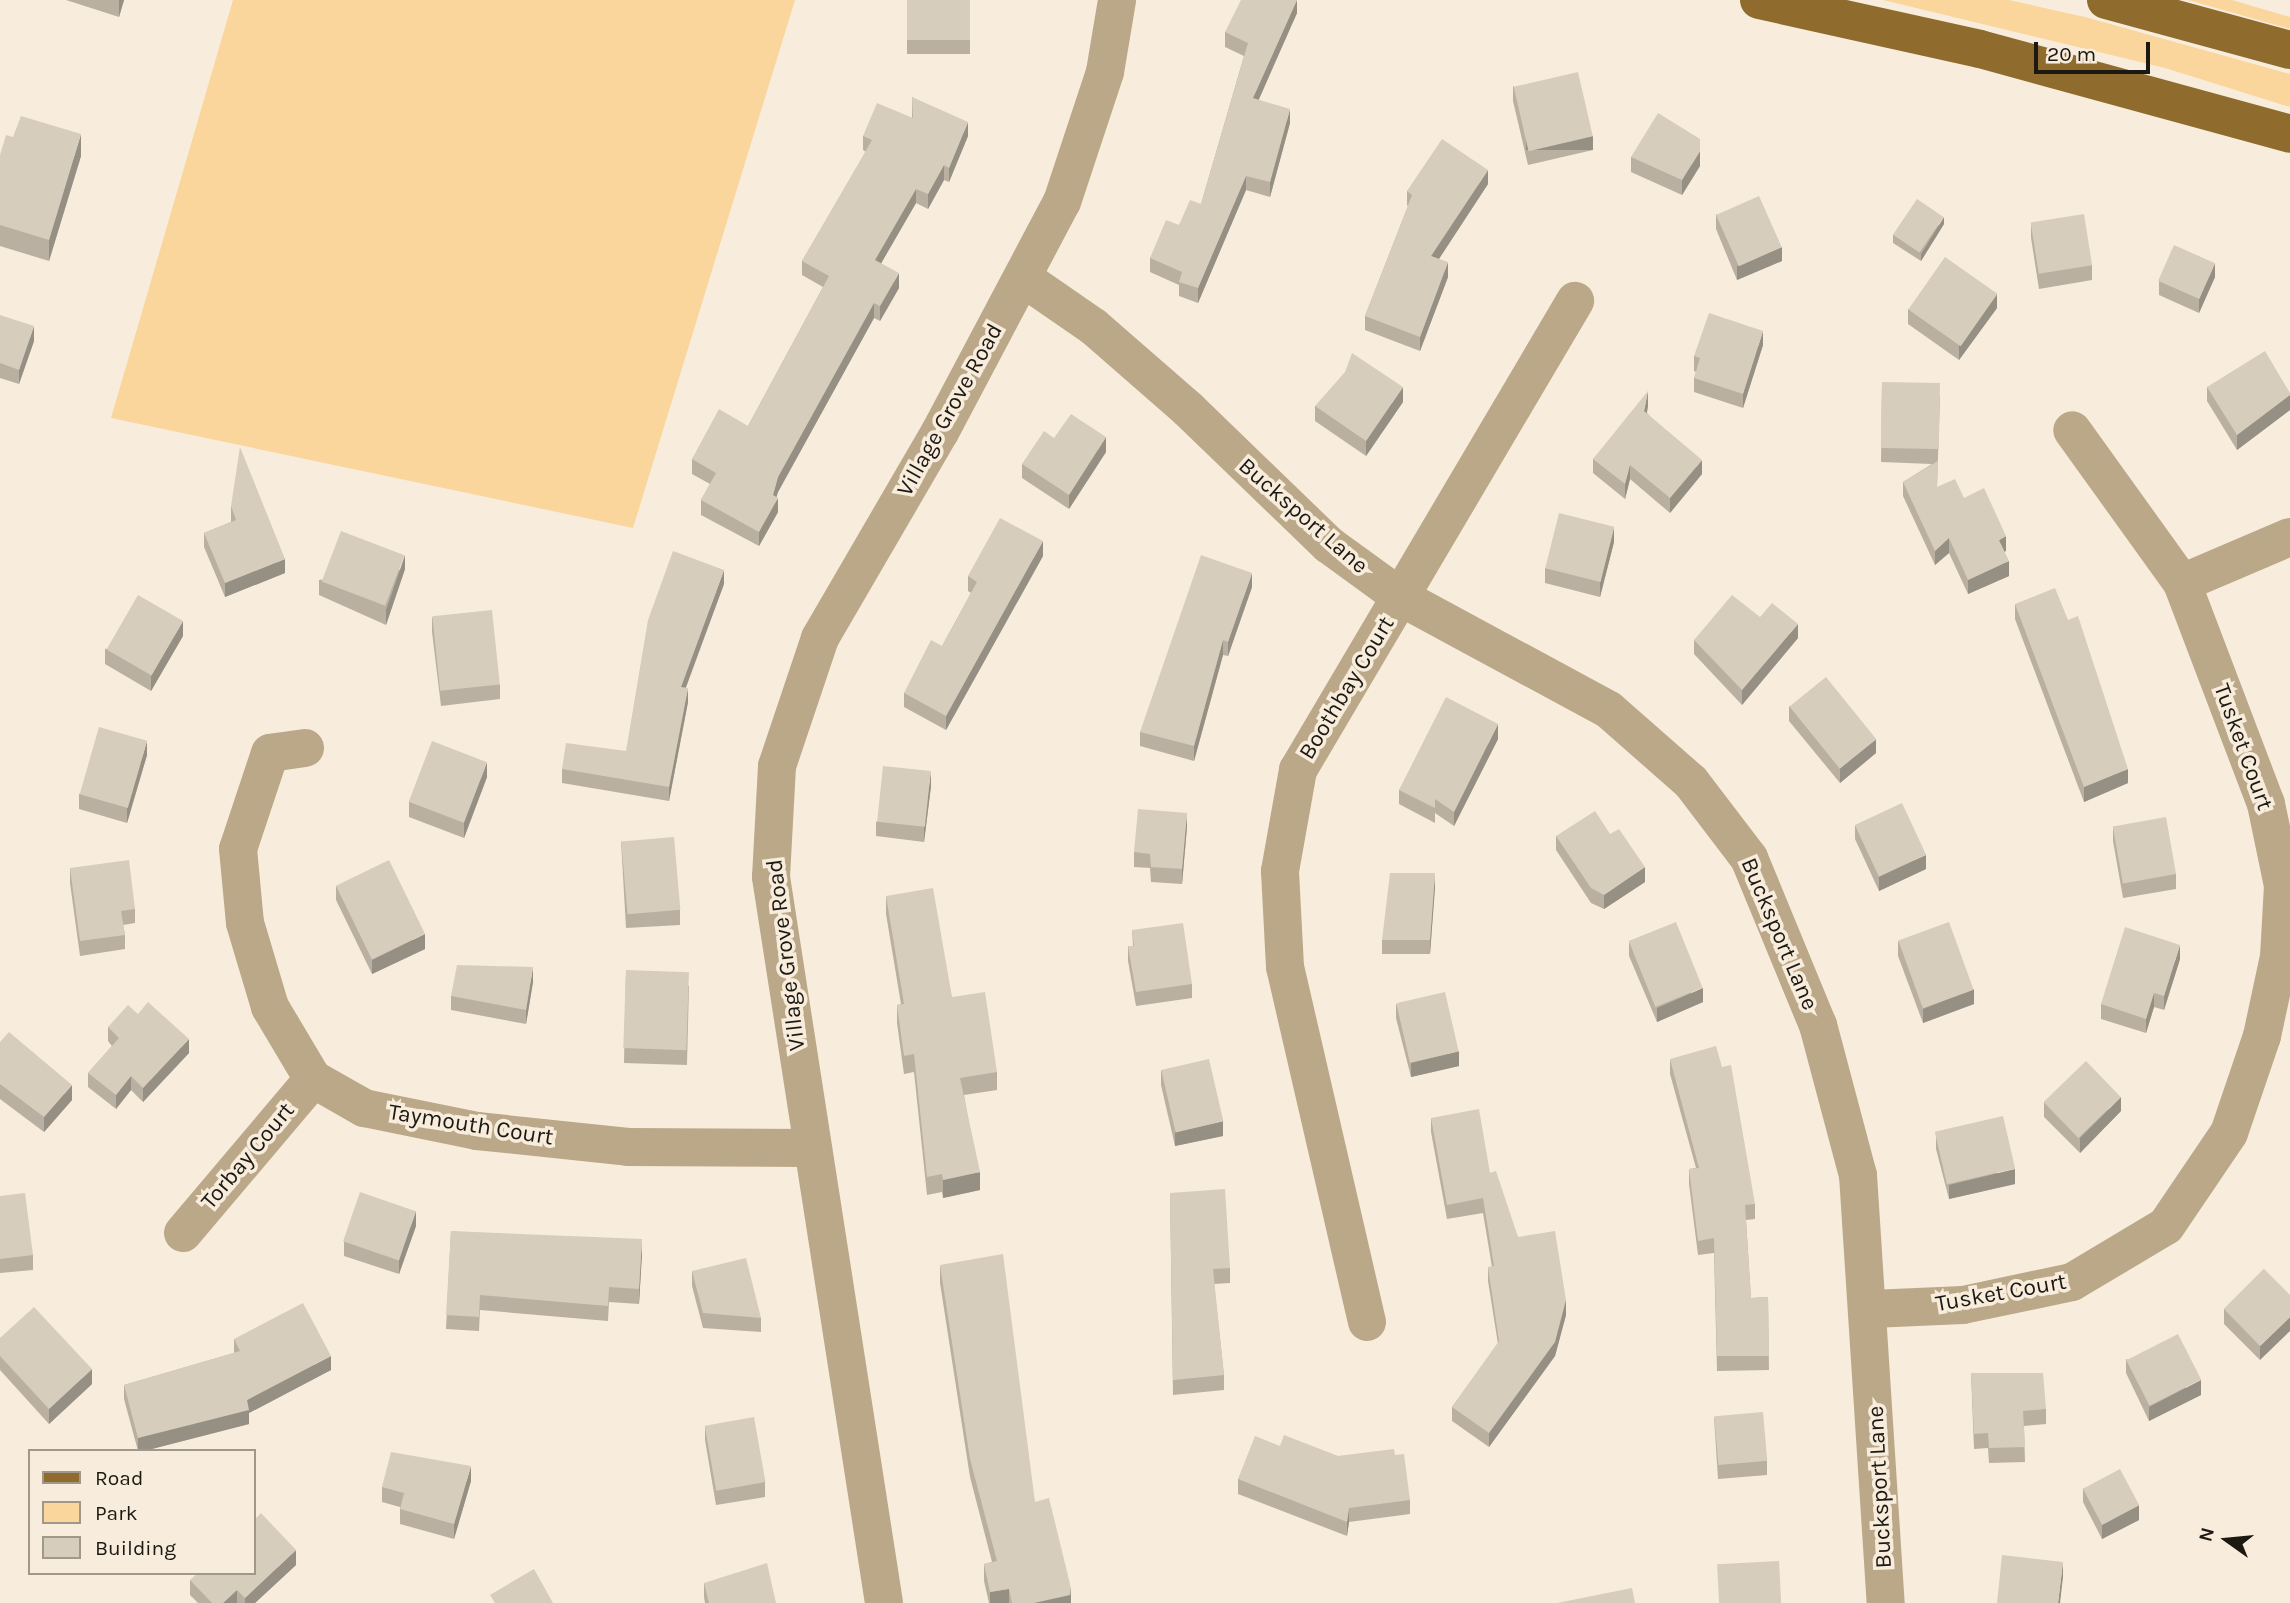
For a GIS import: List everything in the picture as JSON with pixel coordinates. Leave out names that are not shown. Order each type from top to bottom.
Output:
[{"type":"main road","points":[[1759,0],[1980,48],[2290,134]]},
{"type":"main road","points":[[2106,0],[2290,50]]},
{"type":"street","name":"Village Grove Road","points":[[884,1603],[809,1149],[771,877],[777,766],[820,638],[1023,278],[1062,202],[1104,72],[1117,0]]},
{"type":"street","name":"Bucksport Lane","points":[[1023,278],[1094,327],[1329,545],[1402,598],[1609,710],[1691,782],[1749,858],[1818,1025],[1858,1175],[1871,1309],[1886,1603]]},
{"type":"street","name":"Boothbay Court","points":[[1367,1322],[1285,967],[1280,871],[1298,770],[1575,301]]},
{"type":"street","name":"Tusket Court","points":[[1871,1309],[1963,1305],[2072,1282],[2166,1226],[2229,1133],[2268,1010],[2283,886],[2266,804],[2182,583],[2072,430]]},
{"type":"street","points":[[2182,583],[2290,537]]},
{"type":"street","name":"Taymouth Court","points":[[305,748],[270,753],[238,849],[245,923],[270,1007],[313,1079],[364,1108],[477,1131],[628,1146],[809,1149]]},
{"type":"street","name":"Torbay Court","points":[[183,1233],[313,1079]]},
{"type":"green space","points":[[233,0],[795,0],[633,528],[111,418]]},
{"type":"green space","points":[[1883,0],[2009,0],[2085,17],[2290,74],[2290,107],[2165,68]]},
{"type":"green space","points":[[2188,0],[2232,0],[2290,17],[2290,29]]},
{"type":"building","points":[[907,0],[970,0],[970,40],[907,40]]},
{"type":"building","points":[[1241,0],[1297,0],[1253,98],[1290,109],[1270,182],[1246,176],[1198,288],[1179,282],[1182,272],[1150,258],[1166,220],[1179,225],[1190,200],[1201,204],[1248,43],[1225,32]]},
{"type":"building","points":[[1578,72],[1593,136],[1529,151],[1514,87]]},
{"type":"building","points":[[912,97],[968,122],[949,168],[944,165],[928,194],[916,189],[875,260],[899,273],[880,306],[874,303],[778,477],[773,495],[778,498],[759,532],[701,500],[716,473],[692,459],[719,409],[748,426],[829,276],[802,261],[872,140],[863,136],[877,103],[913,118]]},
{"type":"building","points":[[1658,113],[1700,139],[1700,151],[1682,180],[1631,157]]},
{"type":"building","points":[[21,116],[81,134],[49,240],[0,225],[0,155],[6,135],[13,137]]},
{"type":"building","points":[[1442,139],[1488,170],[1431,256],[1448,262],[1420,337],[1365,316],[1412,195],[1407,191]]},
{"type":"building","points":[[1759,196],[1782,247],[1739,266],[1716,215]]},
{"type":"building","points":[[1917,199],[1944,217],[1919,253],[1893,235]]},
{"type":"building","points":[[2084,214],[2092,265],[2039,274],[2031,222]]},
{"type":"building","points":[[2174,245],[2215,263],[2199,299],[2158,281]]},
{"type":"building","points":[[1945,257],[1997,294],[1961,346],[1908,309]]},
{"type":"building","points":[[1709,313],[1763,331],[1743,394],[1694,378],[1700,358],[1694,356]]},
{"type":"building","points":[[0,315],[34,326],[19,370],[0,363]]},
{"type":"building","points":[[2265,351],[2290,395],[2237,435],[2207,387]]},
{"type":"building","points":[[1352,353],[1403,387],[1366,441],[1315,406],[1345,372]]},
{"type":"building","points":[[1882,382],[1940,383],[1939,449],[1881,448]]},
{"type":"building","points":[[1648,391],[1644,411],[1702,460],[1670,498],[1630,465],[1625,484],[1593,459]]},
{"type":"building","points":[[1071,414],[1106,437],[1069,495],[1022,464],[1044,431],[1054,438]]},
{"type":"building","points":[[240,447],[285,559],[225,583],[204,533],[236,520],[231,506]]},
{"type":"building","points":[[1938,461],[1937,487],[1955,479],[1964,498],[1984,488],[2006,536],[1999,540],[2009,561],[1968,580],[1949,538],[1935,551],[1903,482]]},
{"type":"building","points":[[1559,513],[1614,527],[1601,582],[1545,568]]},
{"type":"building","points":[[1000,518],[1043,541],[946,716],[904,693],[931,640],[942,646],[977,582],[968,576]]},
{"type":"building","points":[[341,531],[404,555],[385,606],[322,581]]},
{"type":"building","points":[[673,551],[724,570],[681,687],[688,688],[669,787],[562,769],[566,743],[626,751],[648,620]]},
{"type":"building","points":[[1201,555],[1252,573],[1228,642],[1223,640],[1194,746],[1140,732]]},
{"type":"building","points":[[2055,588],[2068,620],[2078,616],[2128,769],[2084,787],[2015,604]]},
{"type":"building","points":[[138,595],[183,621],[152,676],[106,650]]},
{"type":"building","points":[[1732,595],[1760,617],[1772,603],[1798,624],[1742,690],[1694,640]]},
{"type":"building","points":[[492,610],[500,685],[440,691],[432,616]]},
{"type":"building","points":[[1826,677],[1876,739],[1840,769],[1789,707]]},
{"type":"building","points":[[1446,697],[1498,724],[1454,812],[1435,799],[1435,808],[1399,790]]},
{"type":"building","points":[[99,727],[147,741],[128,808],[80,794]]},
{"type":"building","points":[[432,741],[487,762],[464,823],[409,802]]},
{"type":"building","points":[[883,766],[931,771],[925,827],[877,822]]},
{"type":"building","points":[[1902,803],[1926,855],[1879,877],[1855,825]]},
{"type":"building","points":[[1138,809],[1187,813],[1182,869],[1151,867],[1150,854],[1134,852]]},
{"type":"building","points":[[1595,811],[1610,834],[1619,829],[1645,867],[1604,895],[1591,888],[1556,836]]},
{"type":"building","points":[[2166,817],[2176,874],[2123,883],[2113,826]]},
{"type":"building","points":[[674,837],[680,910],[628,914],[621,842]]},
{"type":"building","points":[[129,860],[135,909],[121,911],[125,935],[80,941],[70,868]]},
{"type":"building","points":[[389,860],[425,934],[372,960],[336,886]]},
{"type":"building","points":[[1390,873],[1435,873],[1430,940],[1382,940]]},
{"type":"building","points":[[933,888],[952,997],[985,992],[997,1072],[960,1078],[980,1172],[943,1180],[942,1174],[927,1177],[914,1054],[904,1056],[897,1005],[904,1004],[886,896]]},
{"type":"building","points":[[1676,922],[1703,988],[1655,1007],[1629,941]]},
{"type":"building","points":[[1949,922],[1974,990],[1923,1008],[1898,940]]},
{"type":"building","points":[[1183,923],[1192,984],[1136,992],[1128,946],[1134,946],[1132,930]]},
{"type":"building","points":[[2125,927],[2180,945],[2164,996],[2154,993],[2146,1019],[2101,1004]]},
{"type":"building","points":[[457,965],[533,967],[526,1010],[451,996]]},
{"type":"building","points":[[626,970],[689,972],[686,1050],[623,1048]]},
{"type":"building","points":[[1445,992],[1459,1051],[1410,1063],[1396,1003]]},
{"type":"building","points":[[148,1002],[189,1039],[143,1088],[131,1076],[116,1095],[88,1073],[119,1038],[108,1027],[128,1005],[138,1014]]},
{"type":"building","points":[[9,1032],[72,1085],[44,1117],[0,1084],[0,1042]]},
{"type":"building","points":[[1716,1046],[1722,1067],[1731,1065],[1755,1204],[1745,1205],[1751,1298],[1768,1297],[1769,1356],[1717,1356],[1714,1238],[1698,1241],[1689,1169],[1699,1168],[1670,1059]]},
{"type":"building","points":[[1209,1059],[1223,1121],[1176,1132],[1161,1070]]},
{"type":"building","points":[[2086,1061],[2121,1097],[2078,1138],[2044,1102]]},
{"type":"building","points":[[1479,1109],[1490,1173],[1496,1171],[1518,1237],[1555,1231],[1566,1300],[1555,1342],[1489,1433],[1452,1407],[1499,1341],[1488,1267],[1494,1266],[1483,1198],[1447,1205],[1431,1118]]},
{"type":"building","points":[[2003,1116],[2015,1169],[1947,1184],[1935,1132]]},
{"type":"building","points":[[1225,1189],[1230,1268],[1213,1269],[1224,1375],[1173,1380],[1170,1193]]},
{"type":"building","points":[[360,1192],[416,1211],[399,1260],[343,1241]]},
{"type":"building","points":[[25,1193],[33,1255],[0,1259],[0,1196]]},
{"type":"building","points":[[451,1231],[642,1239],[639,1289],[609,1287],[608,1306],[480,1295],[479,1317],[446,1315]]},
{"type":"building","points":[[1003,1254],[1035,1502],[1049,1498],[1071,1588],[1070,1595],[1034,1603],[1012,1603],[1009,1589],[990,1592],[984,1564],[997,1561],[970,1459],[940,1265]]},
{"type":"building","points":[[746,1258],[761,1318],[703,1313],[692,1271]]},
{"type":"building","points":[[2264,1269],[2290,1295],[2290,1317],[2260,1346],[2224,1309]]},
{"type":"building","points":[[303,1303],[331,1356],[247,1400],[249,1410],[138,1438],[124,1385],[240,1351],[234,1339]]},
{"type":"building","points":[[34,1307],[92,1369],[49,1409],[0,1356],[0,1338]]},
{"type":"building","points":[[2178,1334],[2201,1379],[2149,1406],[2126,1360]]},
{"type":"building","points":[[1971,1373],[2043,1373],[2046,1409],[2023,1411],[2025,1447],[1989,1448],[1988,1433],[1974,1434]]},
{"type":"building","points":[[1763,1412],[1767,1461],[1718,1465],[1714,1416]]},
{"type":"building","points":[[754,1417],[765,1482],[716,1491],[705,1426]]},
{"type":"building","points":[[1284,1435],[1338,1456],[1394,1449],[1395,1455],[1404,1454],[1410,1500],[1349,1508],[1347,1522],[1238,1479],[1255,1436],[1280,1446]]},
{"type":"building","points":[[391,1452],[471,1466],[454,1524],[400,1509],[404,1493],[382,1487]]},
{"type":"building","points":[[2120,1469],[2139,1505],[2102,1525],[2083,1489]]},
{"type":"building","points":[[261,1513],[296,1550],[245,1598],[237,1590],[223,1603],[212,1603],[190,1580],[196,1575],[256,1575],[256,1518]]},
{"type":"building","points":[[2002,1555],[2063,1562],[2058,1603],[1997,1603]]},
{"type":"building","points":[[1779,1561],[1781,1603],[1719,1603],[1717,1564]]},
{"type":"building","points":[[767,1563],[776,1603],[709,1603],[704,1583]]},
{"type":"building","points":[[534,1569],[553,1603],[495,1603],[490,1595]]},
{"type":"building","points":[[1632,1588],[1635,1603],[1557,1603]]}]
